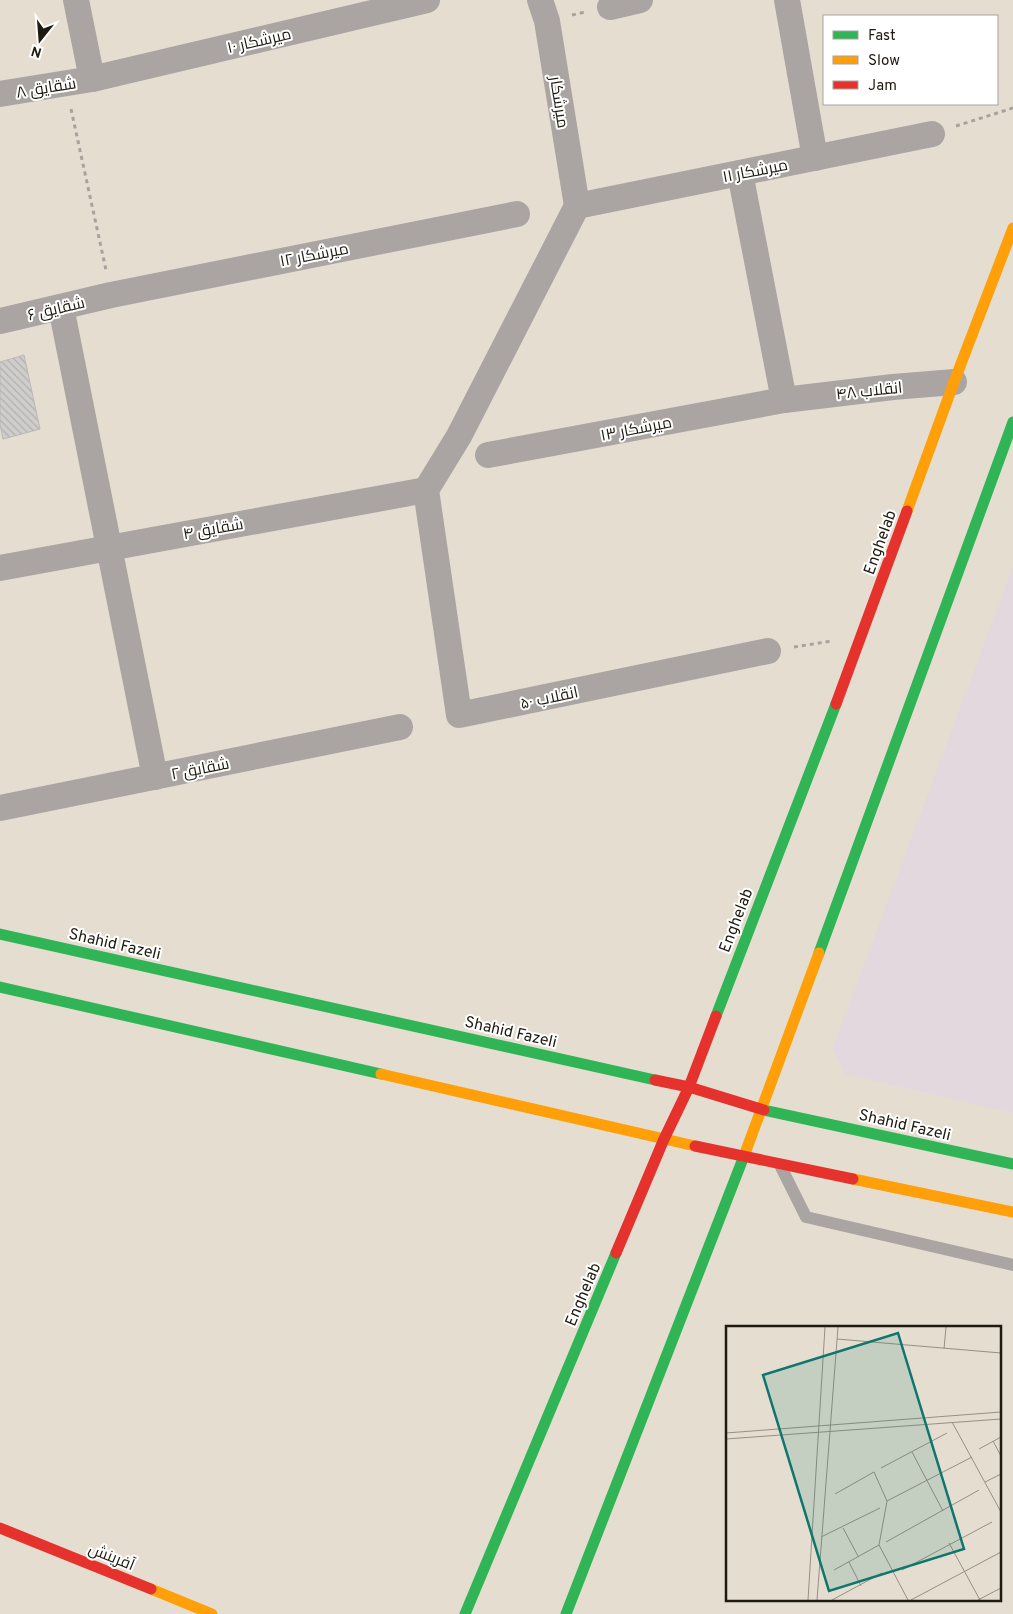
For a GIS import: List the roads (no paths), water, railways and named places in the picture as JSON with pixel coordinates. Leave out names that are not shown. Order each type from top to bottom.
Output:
[{"type":"main road","name":"Enghelab","points":[[465,1614],[688,1087],[862,636],[954,382],[1013,228]]},
{"type":"main road","points":[[566,1614],[744,1158],[1013,422]]},
{"type":"main road","name":"Shahid Fazeli","points":[[0,934],[688,1087],[762,1108],[1013,1164]]},
{"type":"main road","points":[[0,987],[744,1158],[1013,1212]]},
{"type":"main road","name":"آفرینش","points":[[0,1528],[212,1614]]},
{"type":"street","points":[[76,0],[92,79]]},
{"type":"street","name":"میرشکار ۱۰","points":[[92,79],[427,0]]},
{"type":"street","points":[[610,7],[640,0]]},
{"type":"street","points":[[786,0],[815,158]]},
{"type":"street","name":"میرشکار","points":[[543,10],[578,206]]},
{"type":"street","name":"شقایق ۸","points":[[0,94],[92,79]]},
{"type":"street","name":"میرشکار ۱۱","points":[[578,206],[932,134]]},
{"type":"street","points":[[740,173],[784,400]]},
{"type":"street","points":[[426,490],[459,436],[578,206]]},
{"type":"street","name":"میرشکار ۱۲","points":[[111,294],[517,214]]},
{"type":"street","name":"شقایق ۶","points":[[0,321],[111,294]]},
{"type":"street","points":[[61,307],[155,777]]},
{"type":"street","name":"انقلاب ۴۸","points":[[784,400],[954,382]]},
{"type":"street","name":"میرشکار ۱۳","points":[[488,455],[784,400]]},
{"type":"street","name":"شقایق ۴","points":[[0,568],[426,490]]},
{"type":"street","name":"انقلاب ۵۰","points":[[426,490],[459,715],[768,651]]},
{"type":"street","name":"شقایق ۲","points":[[0,808],[400,727]]},
{"type":"lane","points":[[780,1165],[806,1218],[1013,1265]]}]
